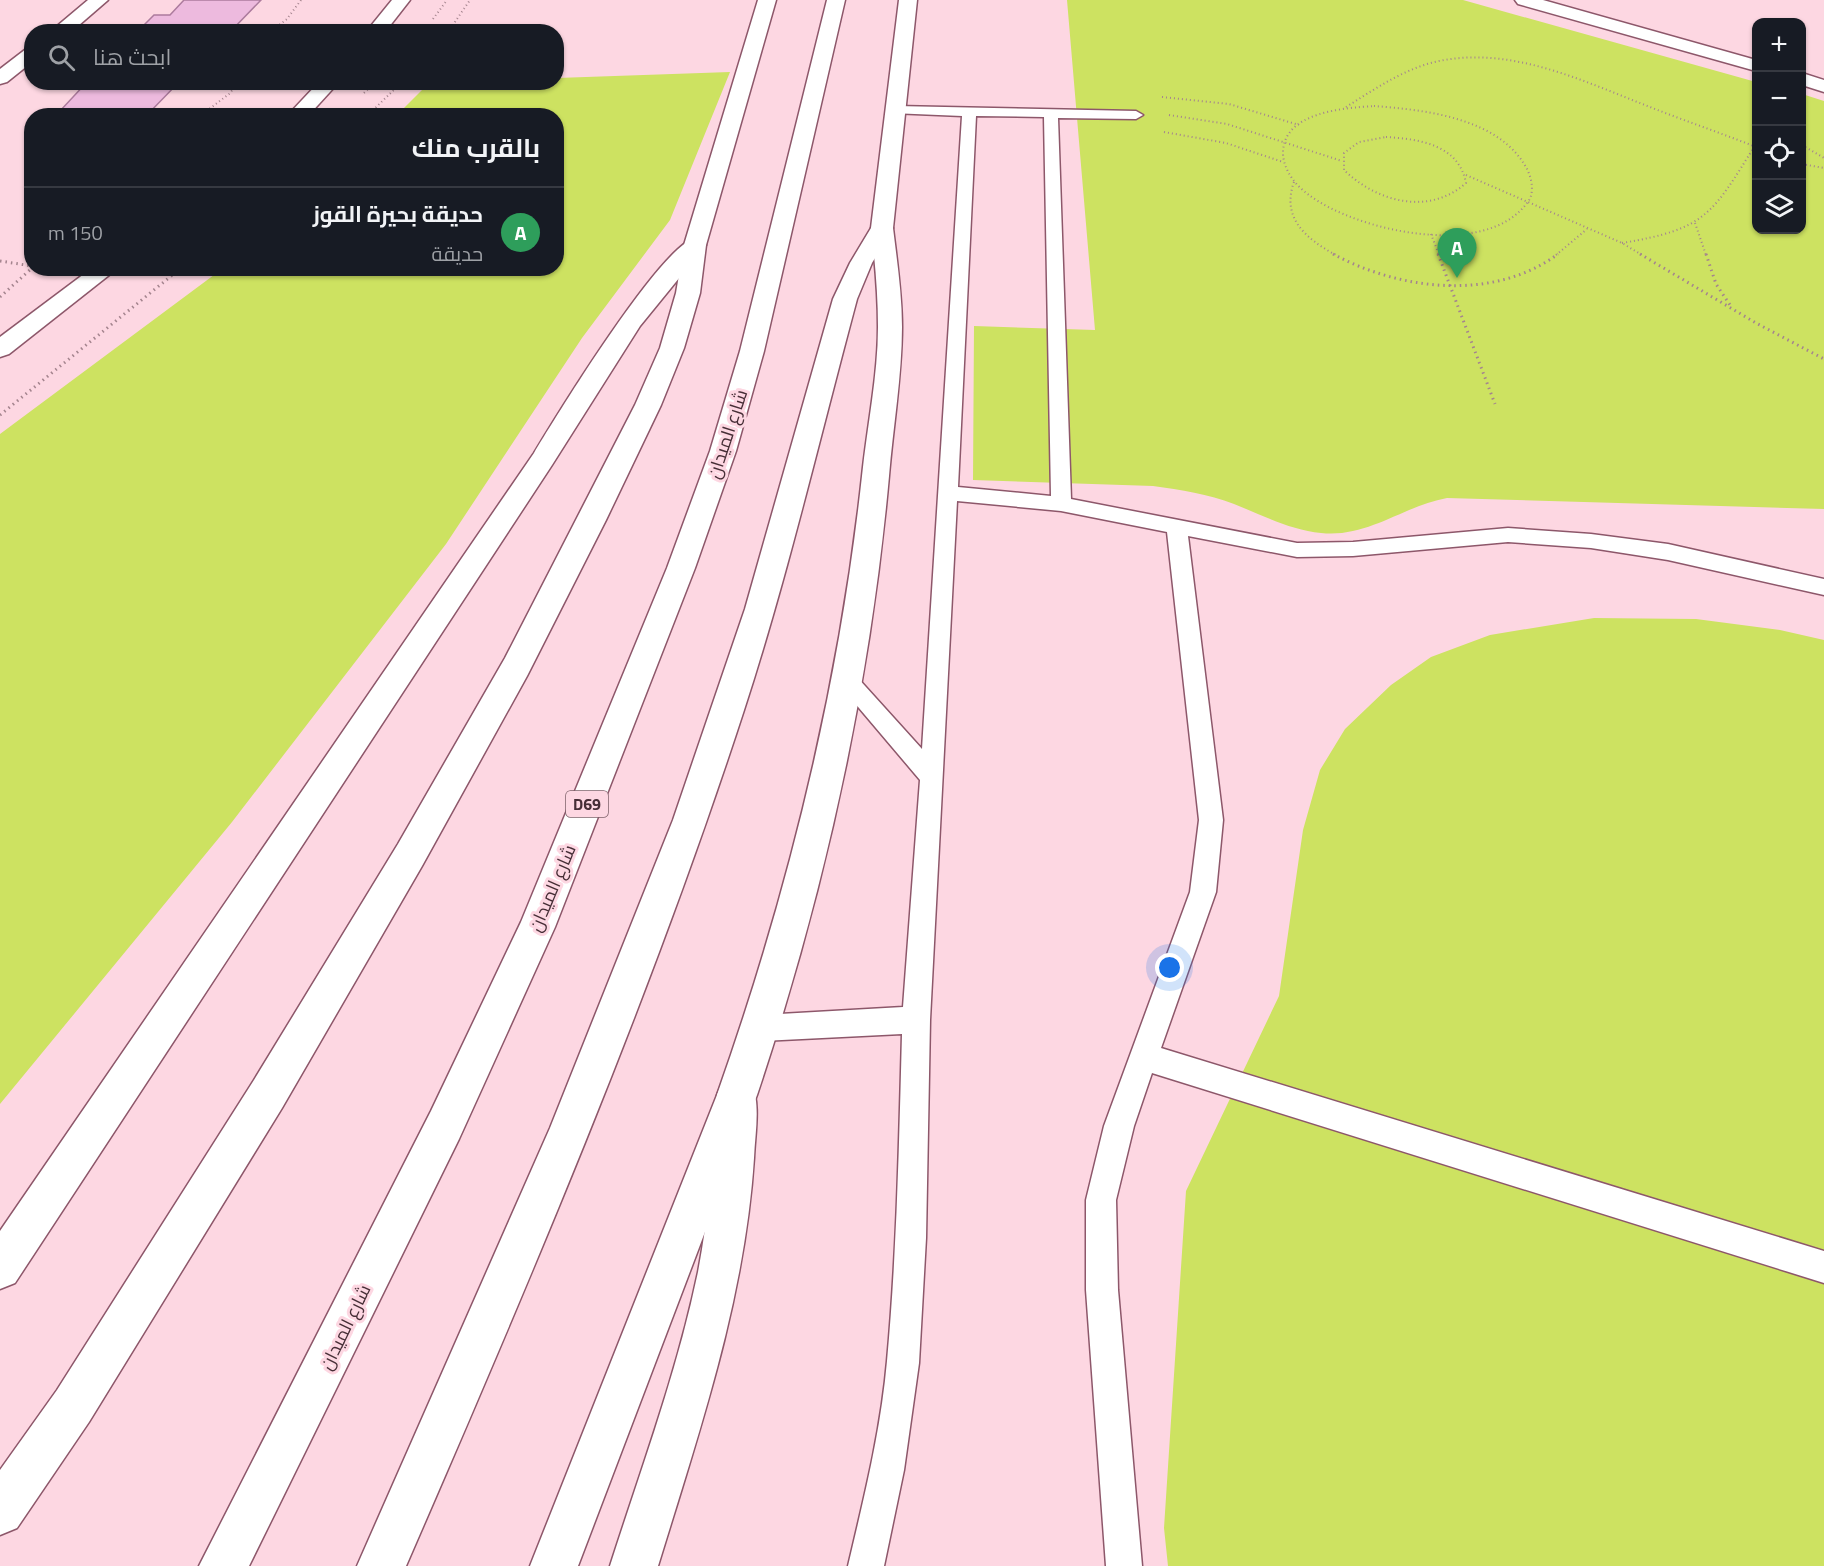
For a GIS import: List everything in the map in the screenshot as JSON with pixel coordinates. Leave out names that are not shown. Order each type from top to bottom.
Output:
[{"type":"main road","points":[[69,24],[99,0]]},
{"type":"main road","points":[[382,24],[401,0]]},
{"type":"main road","points":[[0,1511],[73,1406],[262,1104],[410,855],[516,667],[592,520],[648,405],[672,348],[688,293],[695,245],[767,0]]},
{"type":"main road","name":"شارع الميدان","points":[[223,1566],[434,1146],[537,927],[677,579],[723,451],[752,351],[836,0]]},
{"type":"main road","points":[[554,1566],[737,1095],[760,1028],[814,839],[848,682],[868,549],[890,330],[889,287],[882,228],[908,0]]},
{"type":"main road","points":[[1524,0],[1752,65]]},
{"type":"main road","points":[[0,78],[24,59]]},
{"type":"main road","points":[[1806,80],[1824,86]]},
{"type":"main road","points":[[304,108],[322,90]]},
{"type":"main road","points":[[381,1566],[561,1150],[657,906],[732,698],[845,299],[861,263],[882,228]]},
{"type":"main road","points":[[0,1268],[543,459],[618,339],[661,280],[695,245]]},
{"type":"main road","points":[[0,349],[96,276]]},
{"type":"main road","points":[[0,1229],[120,1092]]},
{"type":"main road","points":[[634,1566],[704,1338],[719,1272],[735,1152],[737,1095]]},
{"type":"lane","points":[[896,110],[1136,115]]},
{"type":"lane","points":[[866,1566],[887,1470],[903,1364],[911,1238],[916,1020],[932,777],[969,111]]},
{"type":"lane","points":[[1051,113],[1061,504]]},
{"type":"lane","points":[[948,493],[1061,504],[1297,550],[1353,549],[1508,535],[1591,541],[1668,552],[1824,586]]},
{"type":"lane","points":[[1124,1566],[1102,1290],[1101,1200],[1119,1126],[1203,892],[1211,820],[1177,528]]},
{"type":"lane","points":[[848,682],[932,777]]},
{"type":"lane","points":[[760,1028],[916,1020]]},
{"type":"lane","points":[[1144,1057],[1824,1267]]},
{"type":"path","points":[[280,24],[301,0]]},
{"type":"path","points":[[454,24],[470,0]]},
{"type":"path","points":[[1345,108],[1393,79],[1441,61],[1472,58],[1509,61],[1590,83],[1752,144]]},
{"type":"path","points":[[211,108],[232,90]]},
{"type":"path","points":[[375,108],[394,90]]},
{"type":"path","points":[[1154,97],[1229,104],[1299,124]]},
{"type":"path","points":[[1374,106],[1437,113],[1493,135],[1514,151],[1527,168],[1533,185],[1529,201],[1509,220],[1494,227],[1475,232],[1431,234],[1403,232],[1349,218],[1327,208],[1294,182],[1283,162],[1284,142],[1299,124],[1319,114],[1345,108],[1374,106]]},
{"type":"path","points":[[1136,115],[1197,118],[1246,129],[1342,161]]},
{"type":"path","points":[[1156,132],[1226,143],[1283,162]]},
{"type":"path","points":[[1372,138],[1402,138],[1446,151],[1456,159],[1466,175],[1466,183],[1451,196],[1423,201],[1406,200],[1389,197],[1361,186],[1344,170],[1342,161],[1344,153],[1359,142],[1372,138]]},
{"type":"path","points":[[1806,148],[1824,158]]},
{"type":"path","points":[[1622,243],[1660,236],[1695,223],[1714,204],[1752,152]]},
{"type":"path","points":[[1806,165],[1824,168]]},
{"type":"path","points":[[1466,175],[1622,243],[1824,359]]},
{"type":"path","points":[[1294,182],[1289,197],[1290,209],[1306,234],[1339,257],[1389,276],[1450,285],[1491,282],[1534,270],[1553,258],[1587,229]]},
{"type":"path","points":[[1695,223],[1716,284],[1732,308]]},
{"type":"path","points":[[1431,234],[1495,404]]},
{"type":"path","points":[[0,261],[24,266]]},
{"type":"path","points":[[0,297],[24,274]]},
{"type":"path","points":[[0,415],[171,276]]},
{"type":"green space","points":[[1067,0],[1463,0],[1752,81],[1752,234],[1806,234],[1806,95],[1824,101],[1824,509],[1447,498],[1354,531],[1321,533],[1287,525],[1214,498],[1153,486],[973,480],[974,326],[1095,330]]},
{"type":"green space","points":[[730,72],[670,220],[582,338],[446,544],[232,822],[0,1104],[0,434],[213,276],[564,276],[564,108],[404,108],[422,90],[564,90],[564,78]]},
{"type":"green space","points":[[1594,618],[1696,619],[1780,630],[1824,640],[1824,1566],[1168,1566],[1164,1528],[1186,1191],[1279,996],[1303,830],[1320,770],[1345,729],[1391,685],[1431,657],[1490,635]]},
{"type":"building","points":[[184,0],[261,0],[238,24],[145,24],[154,15],[170,15]]},
{"type":"building","points":[[80,90],[171,90],[154,108],[63,108]]},
{"type":"place","name":"حديقة بحيرة القوز","points":[[1457,278]]}]
